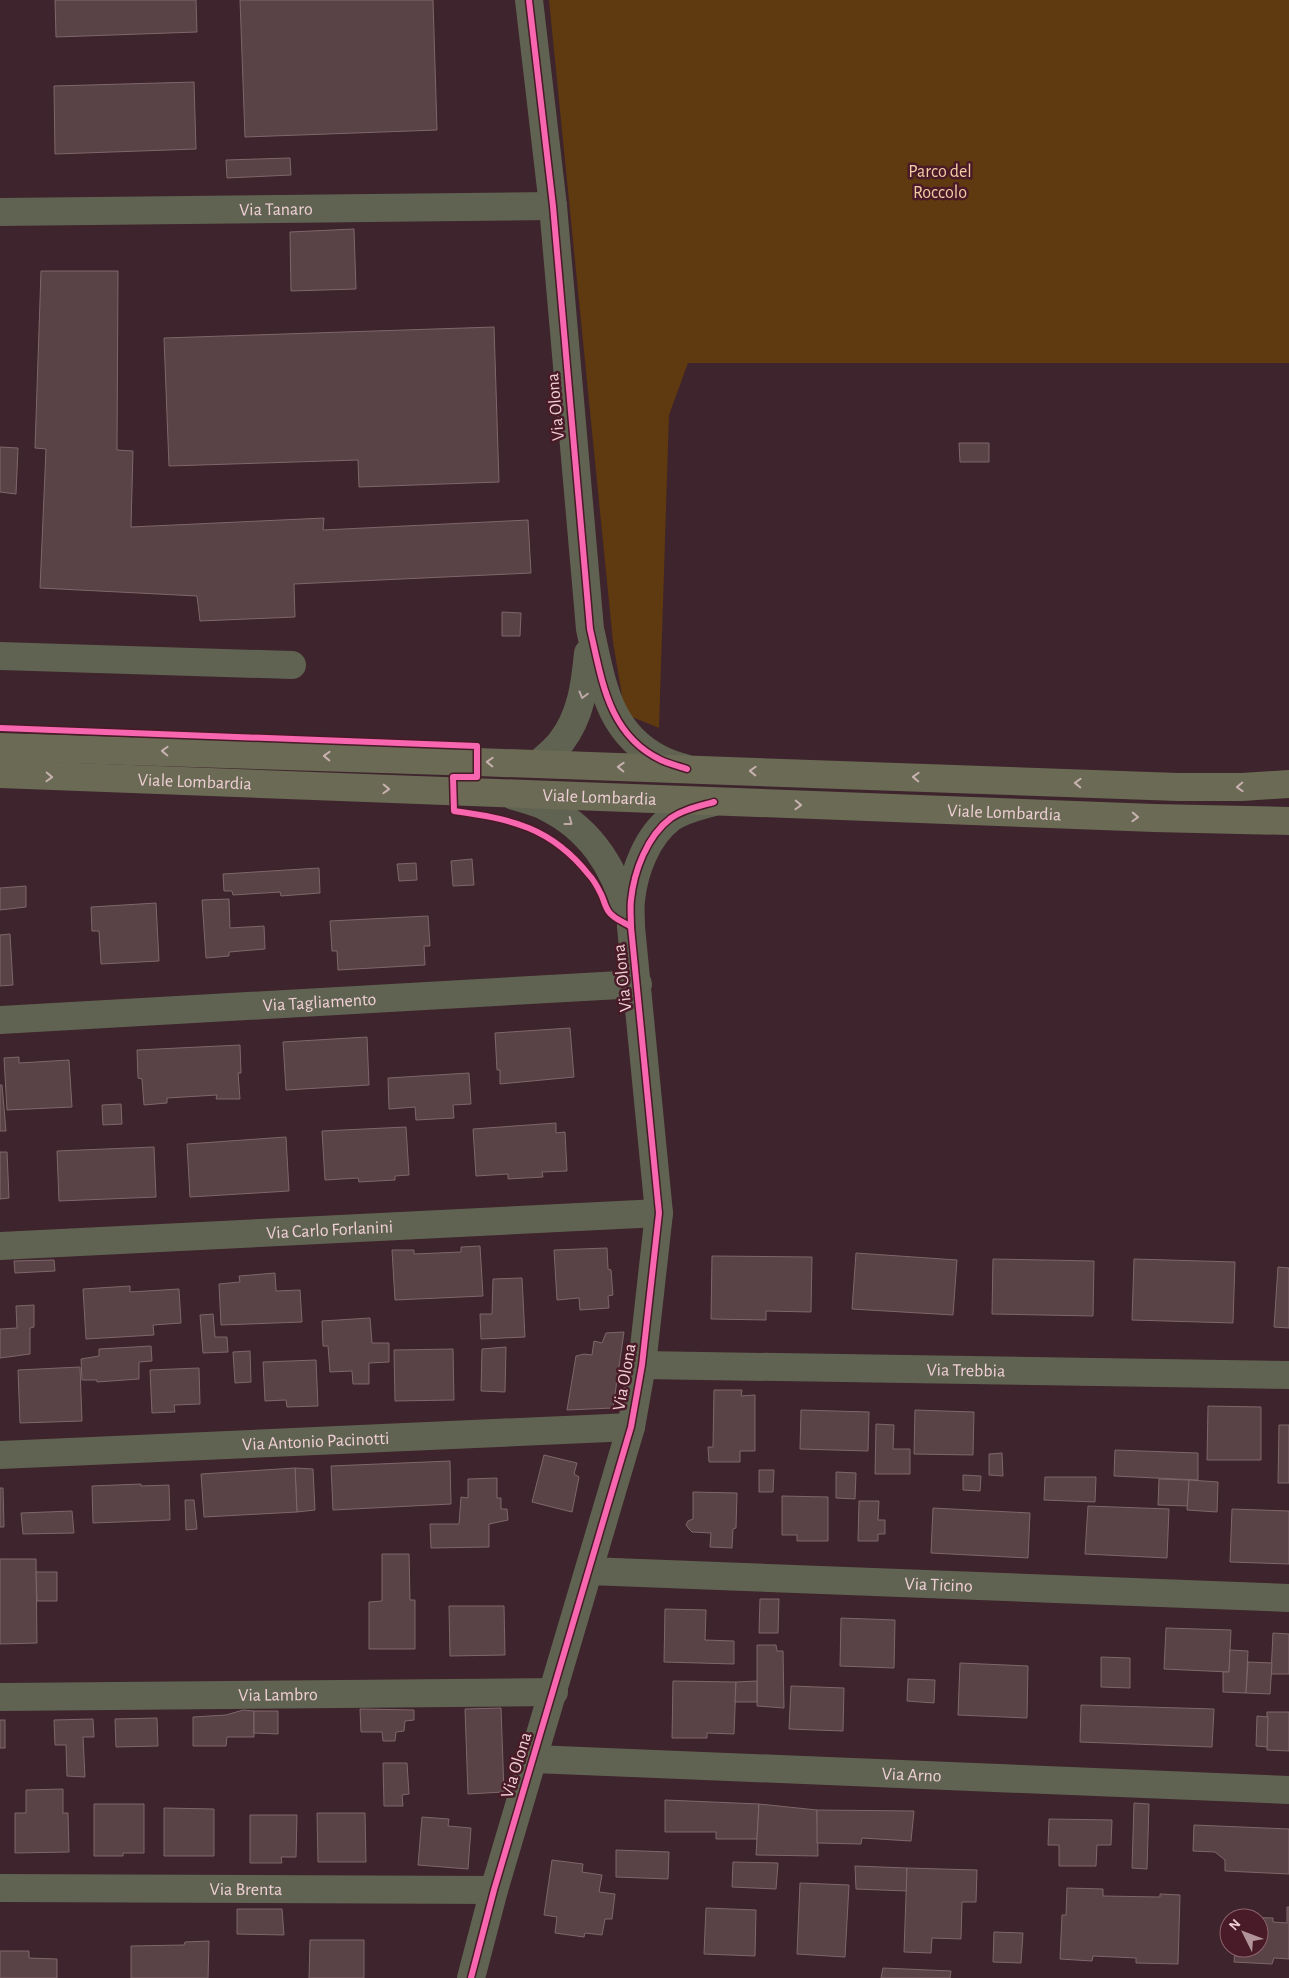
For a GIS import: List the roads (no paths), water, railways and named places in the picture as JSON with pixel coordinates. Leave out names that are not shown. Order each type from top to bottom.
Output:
[{"type":"main road","name":"Viale Lombardia","points":[[0,747],[1178,787],[1242,787],[1289,784]]},
{"type":"main road","name":"Viale Lombardia","points":[[0,774],[714,802],[1289,821]]},
{"type":"street","name":"Via Olona","points":[[529,0],[552,206],[590,629],[605,692],[614,716],[626,732],[642,748],[661,760],[687,769]]},
{"type":"street","name":"Via Tanaro","points":[[0,212],[552,206]]},
{"type":"street","name":"Via Olona","points":[[538,764],[560,744],[578,712],[584,691],[590,629]]},
{"type":"street","points":[[0,656],[292,665]]},
{"type":"street","name":"Via Olona","points":[[509,794],[544,806],[565,818],[585,835],[601,853],[613,872],[631,927]]},
{"type":"street","name":"Via Olona","points":[[471,1978],[494,1890],[631,1427],[642,1365],[659,1213],[630,900],[644,853],[656,832],[671,818],[690,809],[714,802]]},
{"type":"street","name":"Via Tagliamento","points":[[0,1020],[638,984]]},
{"type":"street","name":"Via Carlo Forlanini","points":[[0,1246],[659,1213]]},
{"type":"street","name":"Via Trebbia","points":[[642,1365],[1289,1375]]},
{"type":"street","name":"Via Antonio Pacinotti","points":[[0,1455],[631,1427]]},
{"type":"street","name":"Via Ticino","points":[[589,1571],[1289,1598]]},
{"type":"street","name":"Via Lambro","points":[[0,1697],[554,1692]]},
{"type":"street","name":"Via Arno","points":[[534,1759],[1289,1790]]},
{"type":"street","name":"Via Brenta","points":[[0,1888],[494,1890]]},
{"type":"park label","name":"Parco del Roccolo","points":[[940,181]]}]
